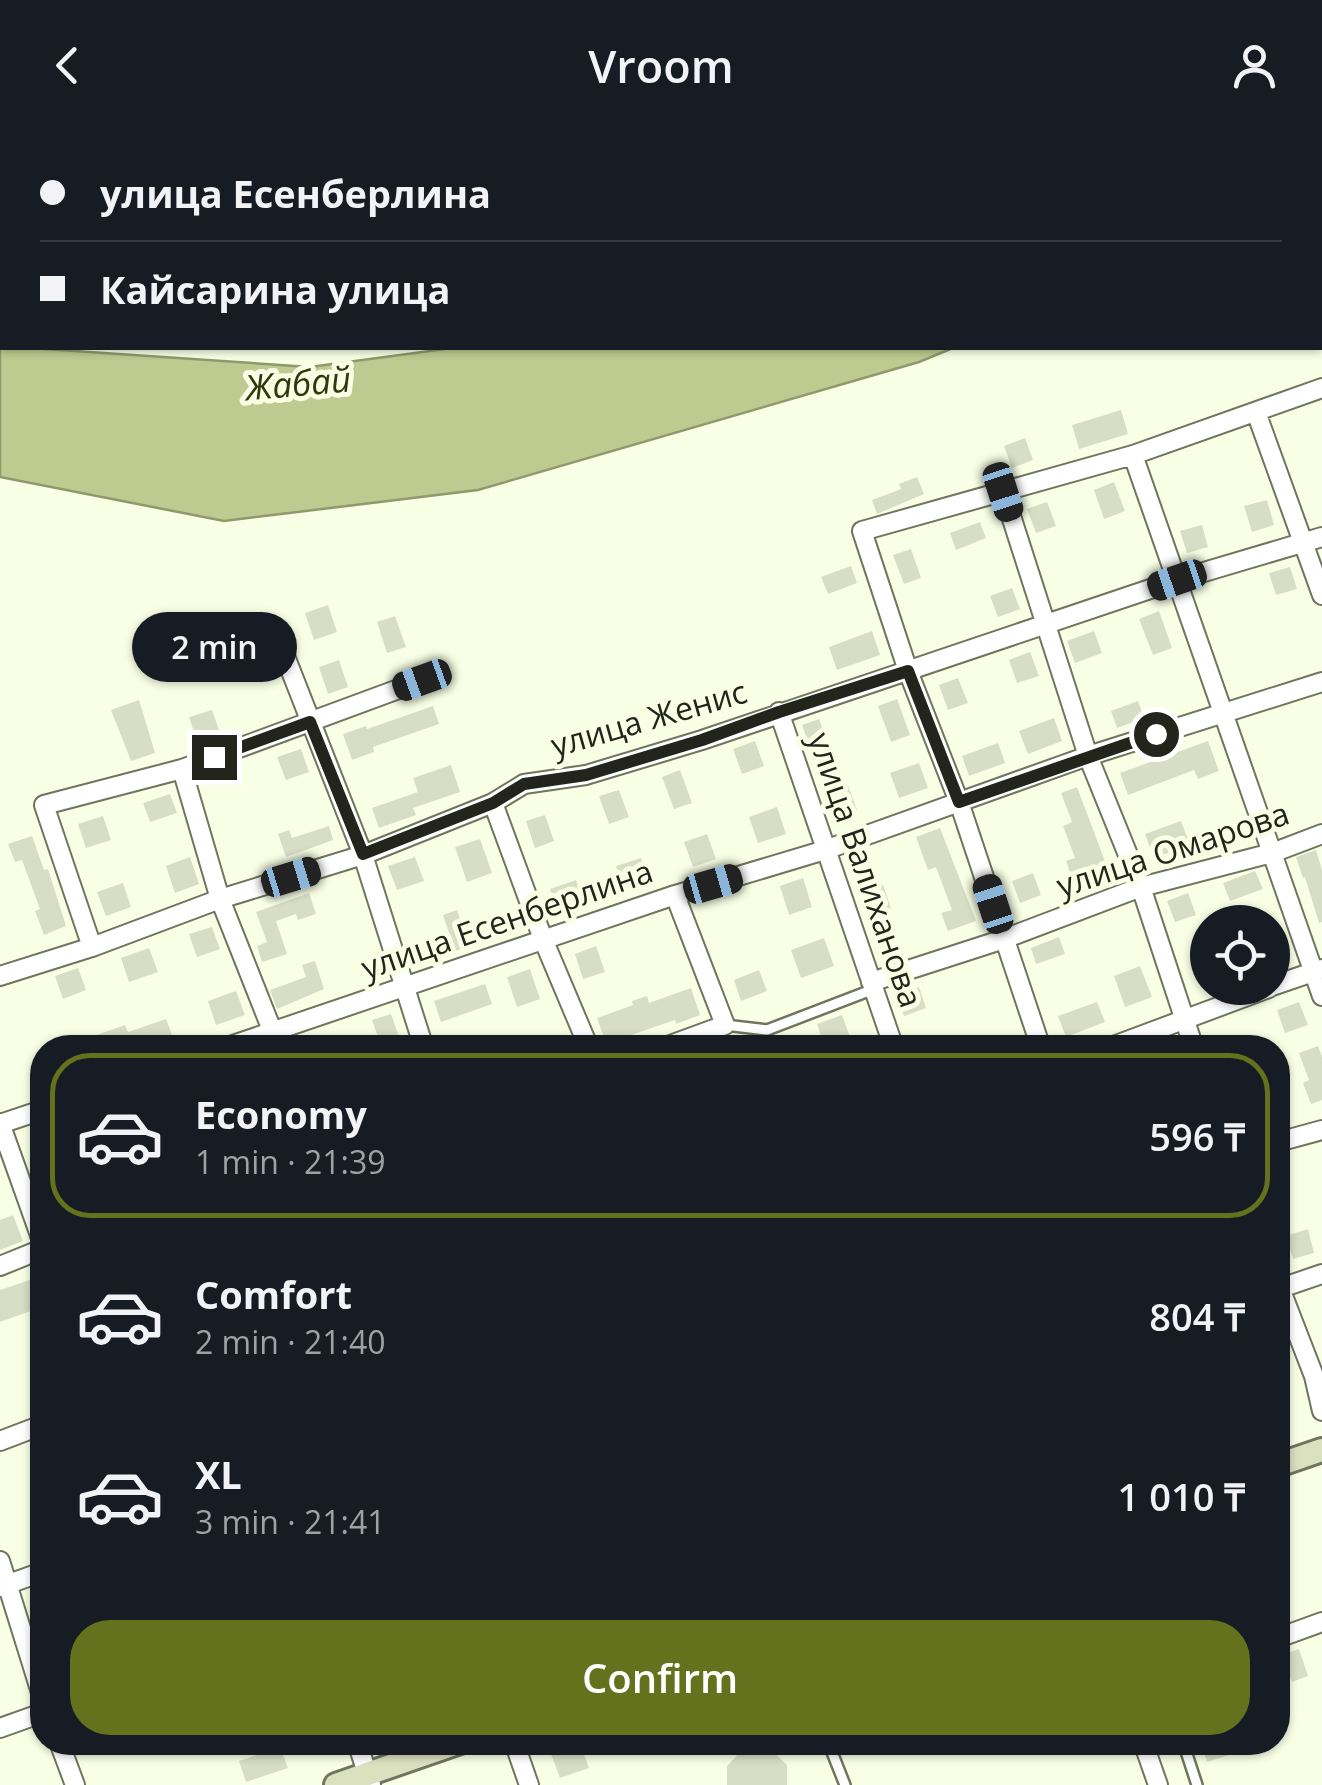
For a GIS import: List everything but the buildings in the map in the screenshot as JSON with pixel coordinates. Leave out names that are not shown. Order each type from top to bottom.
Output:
[{"type":"main road","points":[[1290,1461],[1322,1450]]},
{"type":"main road","points":[[336,1785],[369,1780],[429,1755]]},
{"type":"street","points":[[1037,1035],[862,531],[1133,455],[1322,388]]},
{"type":"street","points":[[1256,412],[1322,595]]},
{"type":"street","points":[[1133,455],[1272,852],[1318,970],[1322,996]]},
{"type":"street","points":[[1003,492],[1088,756],[1141,886],[1190,1035]]},
{"type":"street","name":"улица Женис","points":[[0,976],[363,854],[493,803],[524,784],[586,775],[702,740],[1177,580],[1322,537]]},
{"type":"street","points":[[276,633],[363,854],[420,1035]]},
{"type":"street","points":[[92,947],[44,805],[182,769],[422,680]]},
{"type":"street","name":"улица Есенберлина","points":[[286,1035],[543,939],[826,850],[1088,756],[1322,682]]},
{"type":"street","name":"улица Валиханова","points":[[779,712],[889,1035]]},
{"type":"street","points":[[182,769],[220,899],[274,1035]]},
{"type":"street","points":[[493,803],[584,1035]]},
{"type":"street","name":"улица Омарова","points":[[872,985],[1141,886],[1272,852],[1322,834]]},
{"type":"street","points":[[675,895],[726,1026],[700,1035]]},
{"type":"street","points":[[1290,980],[1318,970]]},
{"type":"street","points":[[1141,1035],[1220,1005]]},
{"type":"street","points":[[30,1114],[0,1124],[30,1208]]},
{"type":"street","points":[[1290,1139],[1322,1130]]},
{"type":"street","points":[[0,1266],[30,1255]]},
{"type":"street","points":[[1290,1283],[1322,1274]]},
{"type":"street","points":[[1290,1317],[1314,1376],[1322,1412]]},
{"type":"street","points":[[0,1442],[30,1430]]},
{"type":"street","points":[[0,1561],[4,1586],[30,1661]]},
{"type":"street","points":[[4,1586],[30,1576]]},
{"type":"street","points":[[1290,1634],[1322,1622]]},
{"type":"street","points":[[0,1728],[30,1717]]},
{"type":"street","points":[[64,1755],[75,1785]]},
{"type":"street","points":[[360,1755],[369,1780]]},
{"type":"street","points":[[519,1755],[529,1785]]},
{"type":"street","points":[[1148,1755],[1158,1785]]},
{"type":"lane","points":[[726,1026],[767,1030],[872,985]]},
{"type":"lane","points":[[833,1755],[845,1785]]},
{"type":"lane","points":[[1187,1755],[1197,1785]]},
{"type":"water","name":"Жабай","points":[[0,350],[59,350],[310,367],[437,350],[948,350],[919,362],[478,490],[224,521],[0,477]]},
{"type":"route","points":[[214,757],[310,722],[363,854],[493,803],[524,784],[586,775],[908,671],[959,802],[1156,734]]}]
